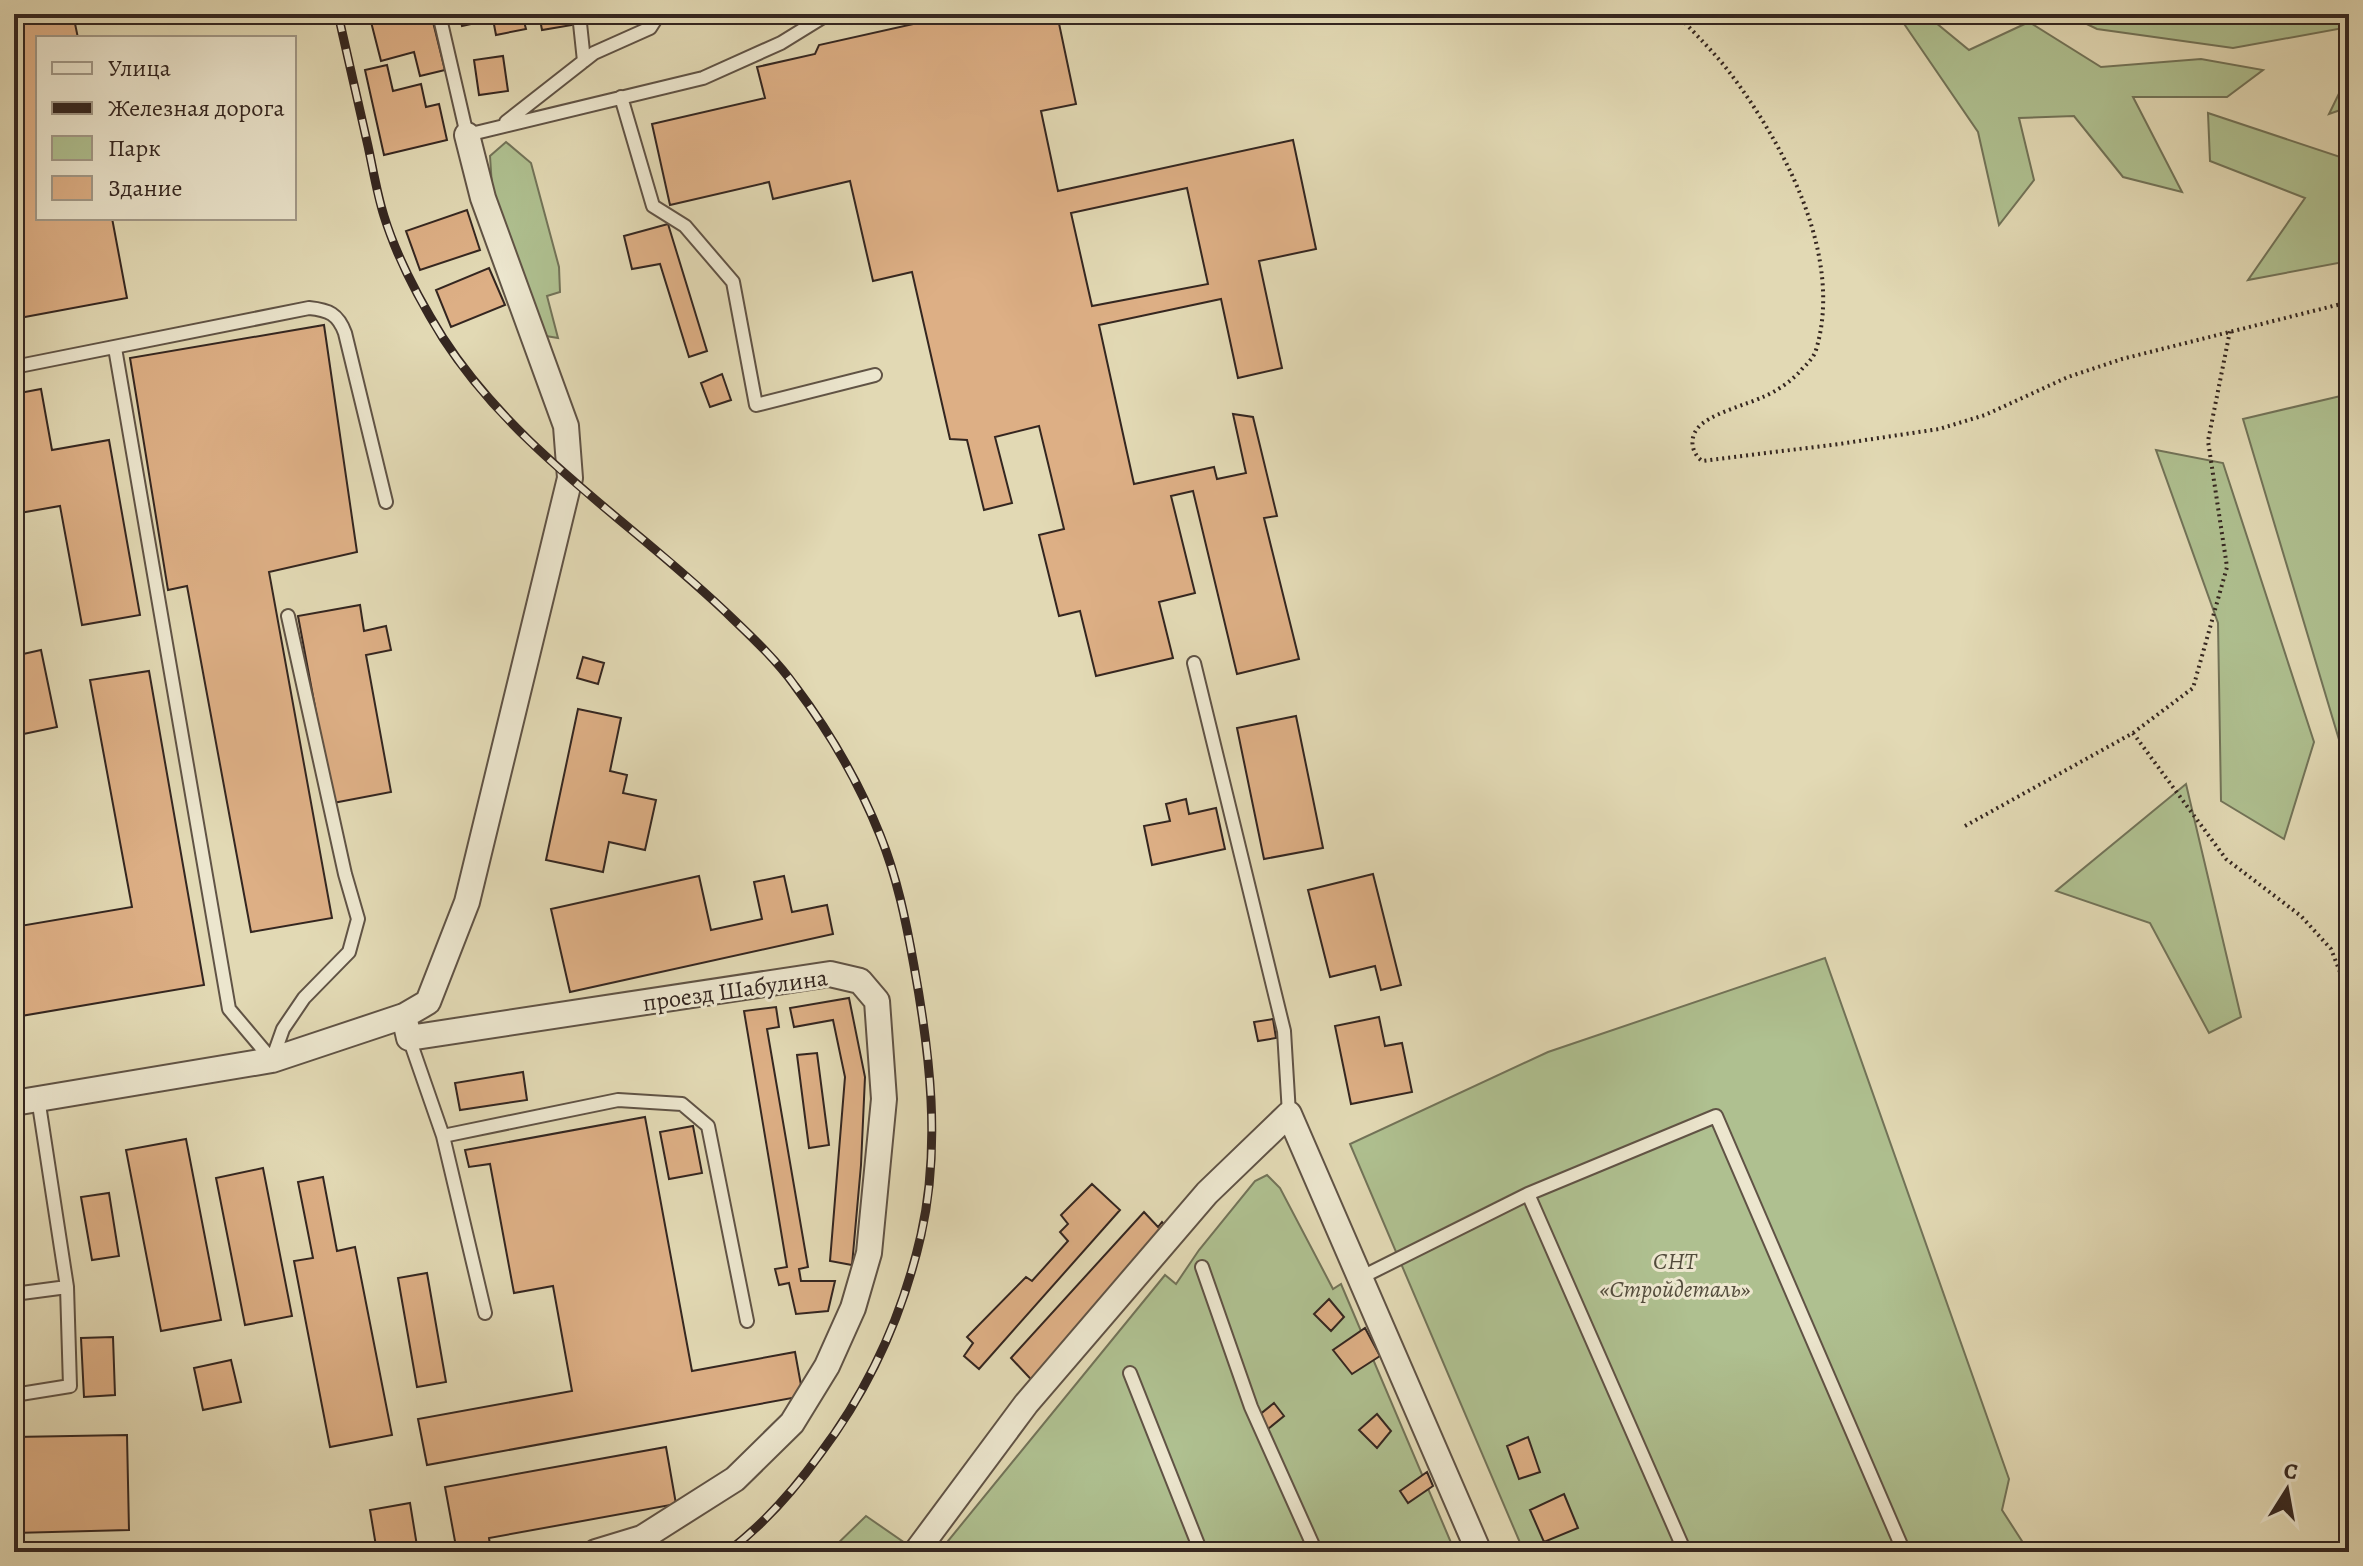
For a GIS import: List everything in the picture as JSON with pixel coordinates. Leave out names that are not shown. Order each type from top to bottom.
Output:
[{"type":"street","points":[[26,1100],[272,1060],[406,1027],[428,1002],[467,902],[570,478],[566,426],[483,198],[467,135]]},
{"type":"street","name":"проезд Шабулина","points":[[406,1027],[830,974],[860,981],[877,1001],[884,1099],[869,1253],[853,1308],[827,1366],[792,1423],[735,1479],[642,1538],[596,1552]]},
{"type":"street","points":[[916,1552],[1036,1393],[1207,1193],[1289,1114],[1479,1552]]},
{"type":"lane","points":[[439,14],[467,135],[703,78],[781,43],[828,14]]},
{"type":"lane","points":[[579,14],[584,61]]},
{"type":"lane","points":[[501,127],[594,53],[650,28],[659,14]]},
{"type":"lane","points":[[621,97],[653,206],[685,226],[733,282],[756,405],[875,375]]},
{"type":"lane","points":[[14,367],[309,308],[328,310],[339,318],[345,333],[386,502]]},
{"type":"lane","points":[[115,348],[229,1009],[272,1060]]},
{"type":"lane","points":[[272,1060],[283,1029],[304,998],[349,952],[358,919],[345,874],[288,616]]},
{"type":"lane","points":[[1194,663],[1284,1031],[1289,1114]]},
{"type":"lane","points":[[406,1027],[443,1136],[485,1313]]},
{"type":"lane","points":[[14,1395],[70,1386],[67,1287],[26,1100]]},
{"type":"lane","points":[[443,1136],[618,1100],[682,1104],[708,1126],[747,1321]]},
{"type":"lane","points":[[1360,1278],[1528,1194],[1716,1116],[1904,1552]]},
{"type":"lane","points":[[1528,1194],[1685,1552]]},
{"type":"lane","points":[[1202,1267],[1251,1407],[1316,1552]]},
{"type":"lane","points":[[14,1294],[67,1287]]},
{"type":"lane","points":[[1130,1373],[1201,1552]]},
{"type":"path","points":[[1677,14],[1729,72],[1777,145],[1807,213],[1824,276],[1823,322],[1815,354],[1795,377],[1766,396],[1719,415],[1698,428],[1692,443],[1694,455],[1702,461],[1939,429],[1985,415],[2095,368],[2349,302]]},
{"type":"path","points":[[1965,826],[2133,733],[2193,688],[2227,567],[2208,441],[2230,331]]},
{"type":"path","points":[[2133,733],[2226,859],[2301,916],[2331,949],[2349,995]]},
{"type":"green space","points":[[2066,14],[2349,14],[2349,27],[2233,48],[2097,29]]},
{"type":"green space","points":[[1898,15],[1930,18],[1969,50],[2029,22],[2101,67],[2201,59],[2263,70],[2227,97],[2133,97],[2182,192],[2123,177],[2074,116],[2019,118],[2034,180],[1999,225],[1978,132]]},
{"type":"green space","points":[[2349,73],[2349,107],[2329,114]]},
{"type":"green space","points":[[2208,113],[2343,158],[2349,155],[2349,261],[2248,280],[2305,198],[2210,161]]},
{"type":"green space","points":[[506,142],[531,163],[559,267],[560,292],[547,296],[558,338],[540,335],[492,187],[490,156]]},
{"type":"green space","points":[[2349,394],[2349,773],[2243,419]]},
{"type":"green space","points":[[2156,450],[2223,463],[2314,742],[2284,839],[2221,801],[2218,623]]},
{"type":"green space","points":[[2186,784],[2241,1017],[2209,1033],[2150,923],[2056,891]]},
{"type":"green space","name":"СНТ «Стройдеталь»","points":[[1825,958],[2009,1479],[2002,1510],[2029,1552],[1524,1552],[1350,1144],[1548,1052]]},
{"type":"green space","points":[[1267,1175],[1280,1188],[1333,1289],[1341,1284],[1455,1552],[939,1552],[1165,1275],[1176,1284],[1199,1250],[1255,1181]]},
{"type":"green space","points":[[866,1516],[918,1552],[829,1552]]},
{"type":"building","points":[[14,14],[73,14],[78,36],[36,36],[36,220],[112,220],[127,298],[14,319]]},
{"type":"building","points":[[369,14],[431,14],[445,70],[420,76],[414,52],[381,61]]},
{"type":"building","points":[[459,14],[492,14],[493,19],[462,26]]},
{"type":"building","points":[[492,14],[522,14],[526,29],[496,35]]},
{"type":"building","points":[[539,14],[570,14],[572,25],[542,30]]},
{"type":"building","points":[[958,14],[1004,14],[1005,20],[1033,14],[1057,14],[1076,104],[1041,111],[1058,191],[1293,140],[1316,249],[1259,261],[1282,368],[1238,378],[1221,299],[1099,325],[1134,484],[1214,467],[1217,479],[1246,473],[1233,414],[1253,417],[1277,516],[1264,518],[1299,659],[1237,674],[1193,491],[1171,496],[1195,593],[1159,602],[1173,658],[1096,676],[1080,611],[1059,616],[1039,535],[1064,529],[1039,426],[995,437],[1012,503],[984,510],[967,440],[950,439],[912,272],[873,281],[850,181],[773,199],[769,182],[670,205],[652,124],[765,98],[757,67],[815,54],[819,45]],"holes":[[[1187,188],[1208,284],[1092,306],[1071,213]]]},
{"type":"building","points":[[503,56],[508,91],[479,95],[474,60]]},
{"type":"building","points":[[387,65],[393,91],[421,84],[426,107],[439,104],[447,140],[384,155],[365,70]]},
{"type":"building","points":[[467,210],[480,250],[420,270],[406,231]]},
{"type":"building","points":[[668,224],[707,351],[689,357],[660,264],[632,269],[624,236]]},
{"type":"building","points":[[489,268],[505,305],[451,327],[436,290]]},
{"type":"building","points":[[324,325],[357,552],[269,572],[332,918],[251,932],[187,586],[168,590],[130,358]]},
{"type":"building","points":[[722,374],[731,400],[710,407],[701,383]]},
{"type":"building","points":[[41,389],[52,450],[109,440],[140,615],[82,625],[60,506],[14,514],[14,394]]},
{"type":"building","points":[[360,605],[364,631],[386,626],[391,650],[366,655],[391,792],[333,803],[298,616]]},
{"type":"building","points":[[41,650],[57,727],[14,736],[14,656]]},
{"type":"building","points":[[583,657],[604,663],[598,684],[577,678]]},
{"type":"building","points":[[149,671],[204,985],[21,1016],[14,972],[14,927],[132,907],[90,680]]},
{"type":"building","points":[[578,709],[621,718],[610,771],[627,775],[623,793],[656,800],[645,850],[609,842],[603,872],[546,860]]},
{"type":"building","points":[[1296,716],[1323,848],[1264,859],[1237,728]]},
{"type":"building","points":[[1186,799],[1189,814],[1216,808],[1225,849],[1152,865],[1144,826],[1170,821],[1166,804]]},
{"type":"building","points":[[1373,874],[1401,985],[1381,990],[1375,966],[1330,977],[1308,890]]},
{"type":"building","points":[[699,876],[711,930],[762,919],[754,882],[784,876],[792,912],[827,905],[833,934],[570,992],[551,909]]},
{"type":"building","points":[[849,998],[865,1077],[852,1265],[830,1261],[845,1077],[833,1020],[794,1027],[790,1008]]},
{"type":"building","points":[[776,1007],[779,1027],[767,1029],[808,1267],[799,1269],[801,1281],[835,1281],[828,1311],[796,1314],[789,1283],[779,1285],[775,1269],[787,1267],[744,1011]]},
{"type":"building","points":[[1379,1017],[1385,1046],[1402,1043],[1412,1092],[1351,1104],[1335,1026]]},
{"type":"building","points":[[1273,1019],[1276,1038],[1258,1041],[1254,1022]]},
{"type":"building","points":[[817,1053],[829,1145],[809,1148],[797,1055]]},
{"type":"building","points":[[523,1072],[527,1100],[460,1110],[455,1083]]},
{"type":"building","points":[[645,1117],[692,1371],[795,1352],[803,1396],[427,1465],[418,1419],[572,1391],[553,1286],[514,1293],[490,1164],[469,1167],[465,1150]]},
{"type":"building","points":[[693,1126],[702,1173],[669,1179],[660,1132]]},
{"type":"building","points":[[186,1139],[221,1320],[161,1331],[126,1150]]},
{"type":"building","points":[[263,1168],[292,1316],[245,1325],[216,1178]]},
{"type":"building","points":[[323,1177],[337,1251],[355,1247],[392,1435],[330,1447],[294,1261],[313,1258],[298,1182]]},
{"type":"building","points":[[1092,1184],[1120,1210],[979,1369],[964,1356],[973,1343],[967,1337],[1026,1277],[1032,1281],[1068,1241],[1060,1232],[1068,1224],[1061,1215]]},
{"type":"building","points":[[109,1193],[119,1256],[92,1260],[81,1197]]},
{"type":"building","points":[[1144,1212],[1158,1227],[1162,1222],[1177,1238],[1041,1390],[1011,1358]]},
{"type":"building","points":[[427,1273],[446,1382],[417,1387],[398,1278]]},
{"type":"building","points":[[1329,1299],[1344,1317],[1331,1331],[1314,1314]]},
{"type":"building","points":[[1365,1328],[1380,1356],[1352,1374],[1333,1350]]},
{"type":"building","points":[[113,1337],[115,1395],[84,1397],[81,1338]]},
{"type":"building","points":[[231,1360],[241,1402],[203,1410],[194,1368]]},
{"type":"building","points":[[1274,1403],[1284,1416],[1268,1429],[1258,1416]]},
{"type":"building","points":[[1377,1414],[1391,1431],[1377,1448],[1359,1430]]},
{"type":"building","points":[[127,1435],[129,1530],[14,1533],[14,1437]]},
{"type":"building","points":[[1528,1437],[1540,1472],[1519,1479],[1507,1446]]},
{"type":"building","points":[[666,1447],[676,1504],[489,1538],[491,1552],[457,1552],[445,1487]]},
{"type":"building","points":[[1427,1472],[1433,1486],[1408,1503],[1400,1491]]},
{"type":"building","points":[[1564,1494],[1578,1528],[1544,1542],[1530,1510]]},
{"type":"building","points":[[410,1503],[418,1552],[377,1552],[370,1510]]},
{"type":"building","points":[[1577,1543],[1581,1552],[1553,1552]]},
{"type":"railway","points":[[338,14],[384,216],[395,248],[443,338],[473,379],[542,453],[697,586],[758,643],[788,677],[831,739],[863,796],[886,851],[900,899],[920,999],[931,1100],[931,1168],[914,1264],[882,1350],[838,1429],[777,1507],[727,1552]]}]
